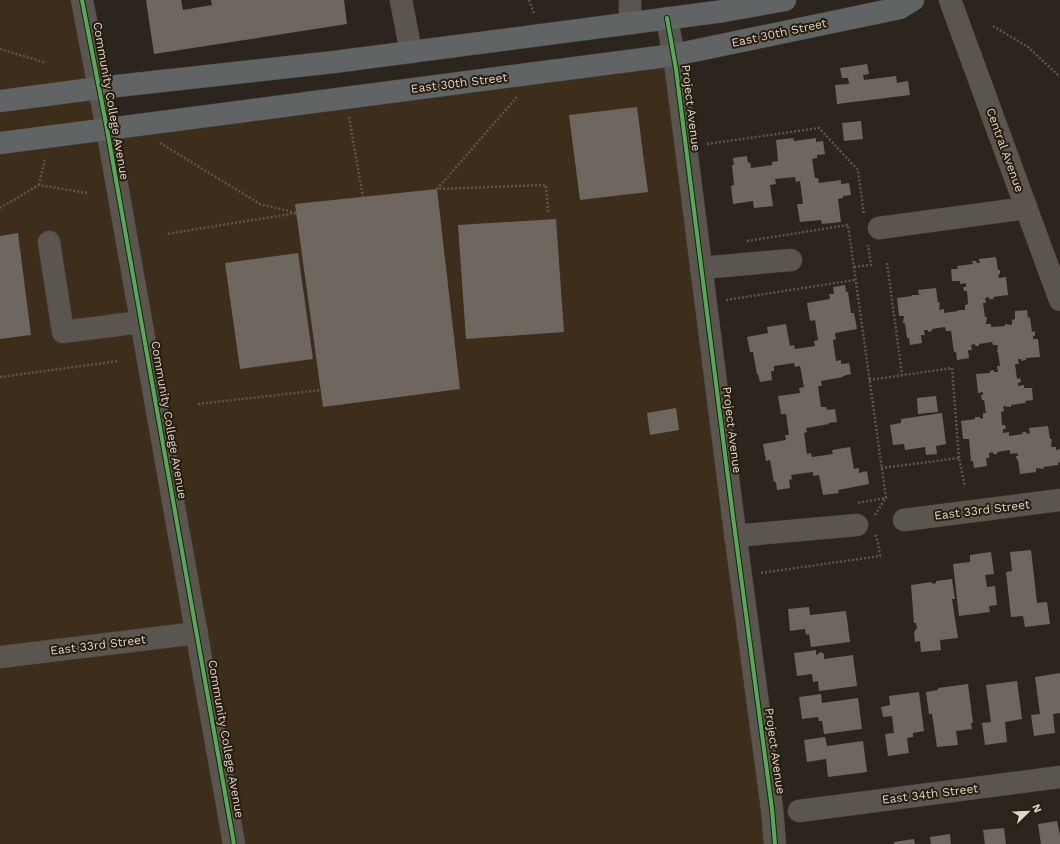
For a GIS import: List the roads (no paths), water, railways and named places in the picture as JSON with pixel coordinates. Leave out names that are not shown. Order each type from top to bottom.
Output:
[{"type":"main road","points":[[0,101],[99,88],[334,62],[667,18],[722,5],[785,0]]},
{"type":"main road","name":"East 30th Street","points":[[0,143],[674,55],[900,8],[913,0]]},
{"type":"street","name":"Community College Avenue","points":[[82,0],[107,129],[234,844]]},
{"type":"street","points":[[401,0],[411,52]]},
{"type":"street","points":[[630,0],[630,23]]},
{"type":"street","name":"Central Avenue","points":[[950,0],[1060,300]]},
{"type":"street","name":"Project Avenue","points":[[667,18],[674,55],[772,809],[775,844]]},
{"type":"street","points":[[870,229],[1026,208]]},
{"type":"street","points":[[49,242],[63,332],[141,322]]},
{"type":"street","points":[[701,268],[791,260]]},
{"type":"street","name":"East 33rd Street","points":[[904,520],[1060,500]]},
{"type":"street","points":[[736,536],[869,524]]},
{"type":"street","name":"East 33rd Street","points":[[0,657],[196,633]]},
{"type":"street","name":"East 34th Street","points":[[799,812],[1060,777]]}]
